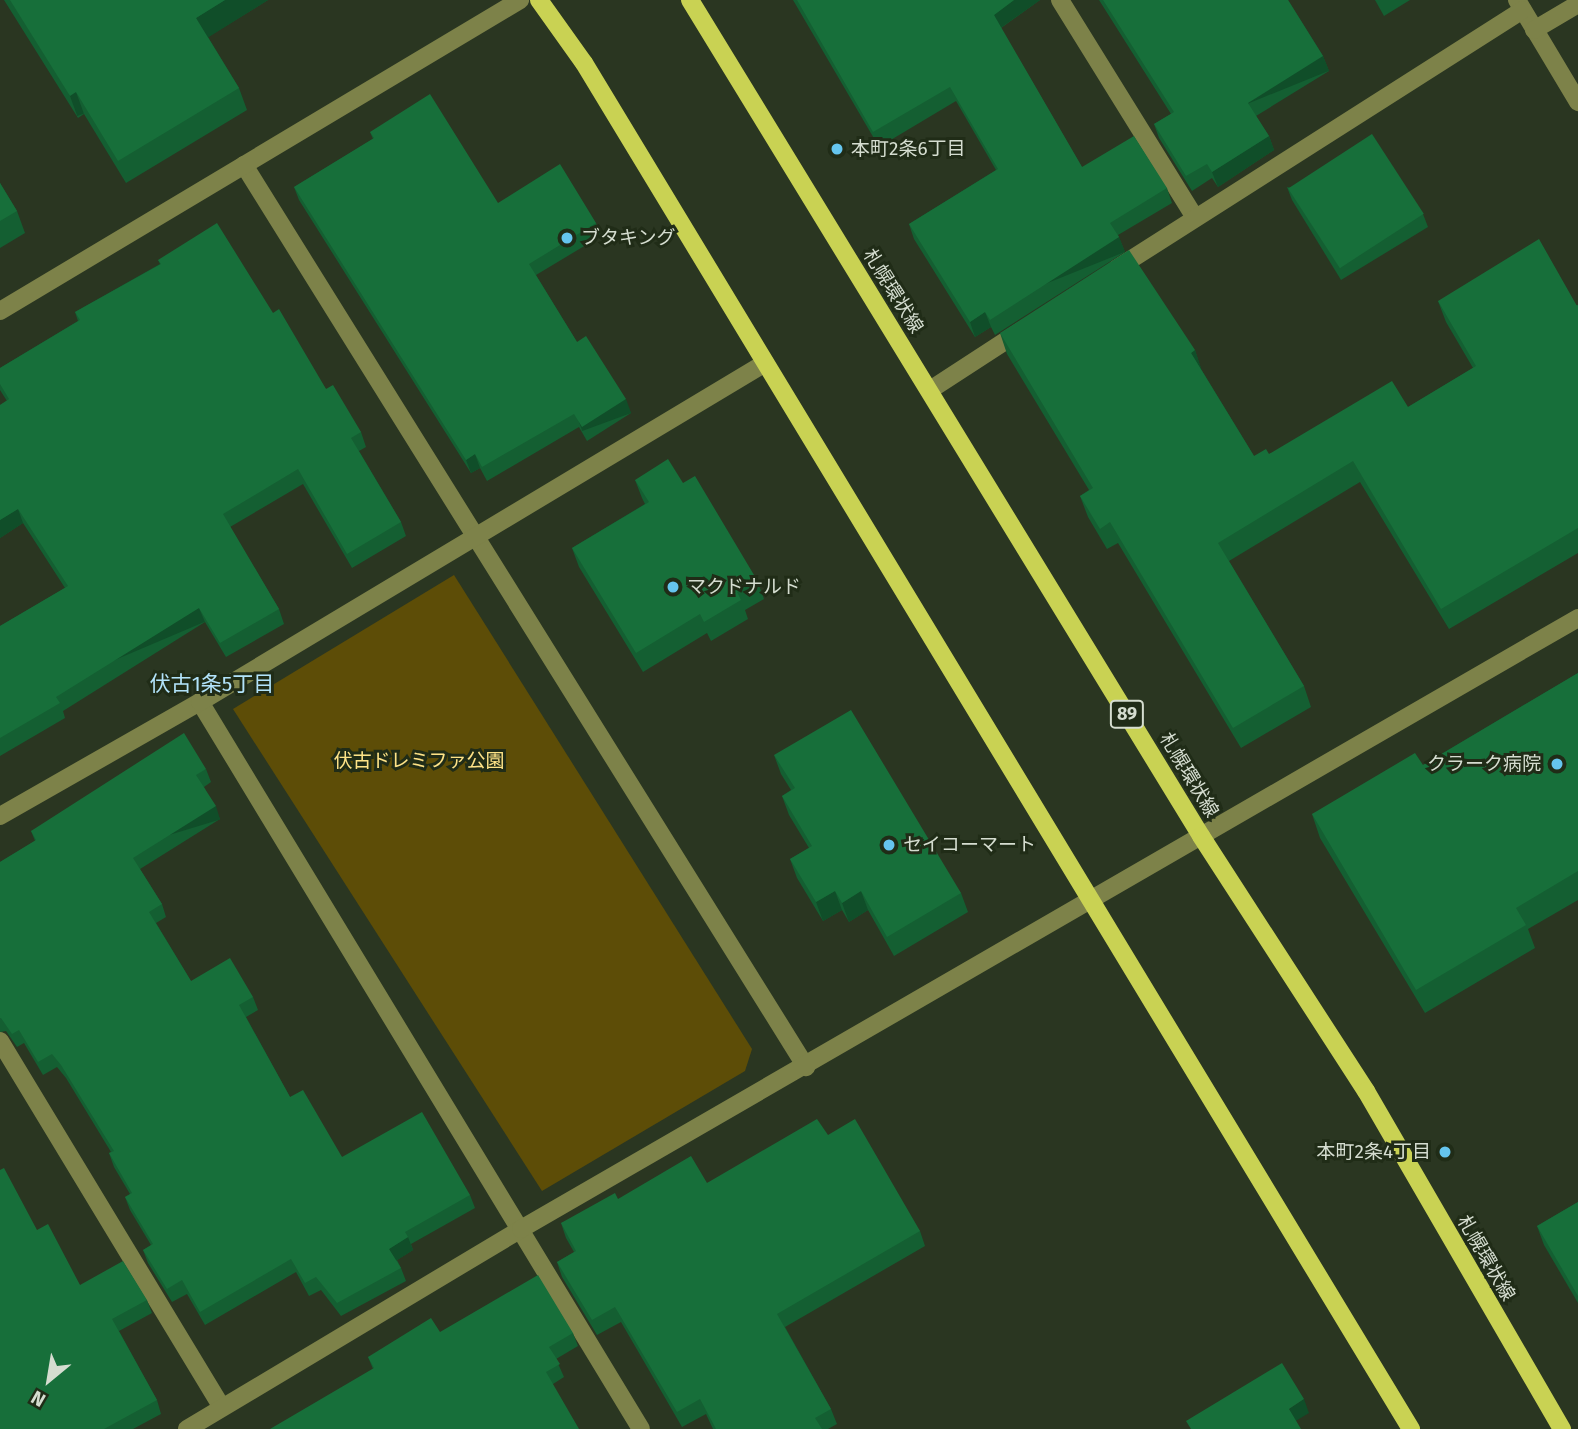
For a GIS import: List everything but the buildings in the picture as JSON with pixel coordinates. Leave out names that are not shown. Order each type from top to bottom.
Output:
[{"type":"main road","points":[[539,0],[584,63],[1088,901],[1411,1429]]},
{"type":"main road","name":"札幌環状線","points":[[690,0],[1201,836],[1366,1091],[1562,1429]]},
{"type":"street","points":[[0,311],[520,0]]},
{"type":"street","points":[[1060,0],[1195,218]]},
{"type":"street","points":[[1534,30],[1578,4]]},
{"type":"street","points":[[1103,277],[1520,5],[1578,102]]},
{"type":"street","points":[[244,165],[806,1067]]},
{"type":"street","points":[[930,390],[1034,322]]},
{"type":"street","points":[[0,816],[200,702],[765,363]]},
{"type":"street","points":[[192,1428],[222,1407],[521,1229],[806,1067],[1578,618]]},
{"type":"street","points":[[200,702],[641,1429]]},
{"type":"street","points":[[0,1041],[222,1407]]},
{"type":"green space","name":"伏古ドレミファ公園","points":[[454,575],[752,1049],[745,1071],[542,1191],[233,709]]},
{"type":"place","name":"本町2条6丁目","points":[[837,149]]},
{"type":"place","name":"ブタキング","points":[[567,238]]},
{"type":"place","name":"マクドナルド","points":[[673,587]]},
{"type":"place","name":"クラーク病院","points":[[1557,764]]},
{"type":"place","name":"セイコーマート","points":[[889,845]]},
{"type":"place","name":"本町2条4丁目","points":[[1445,1152]]},
{"type":"district","name":"伏古1条5丁目","points":[[212,684]]}]
